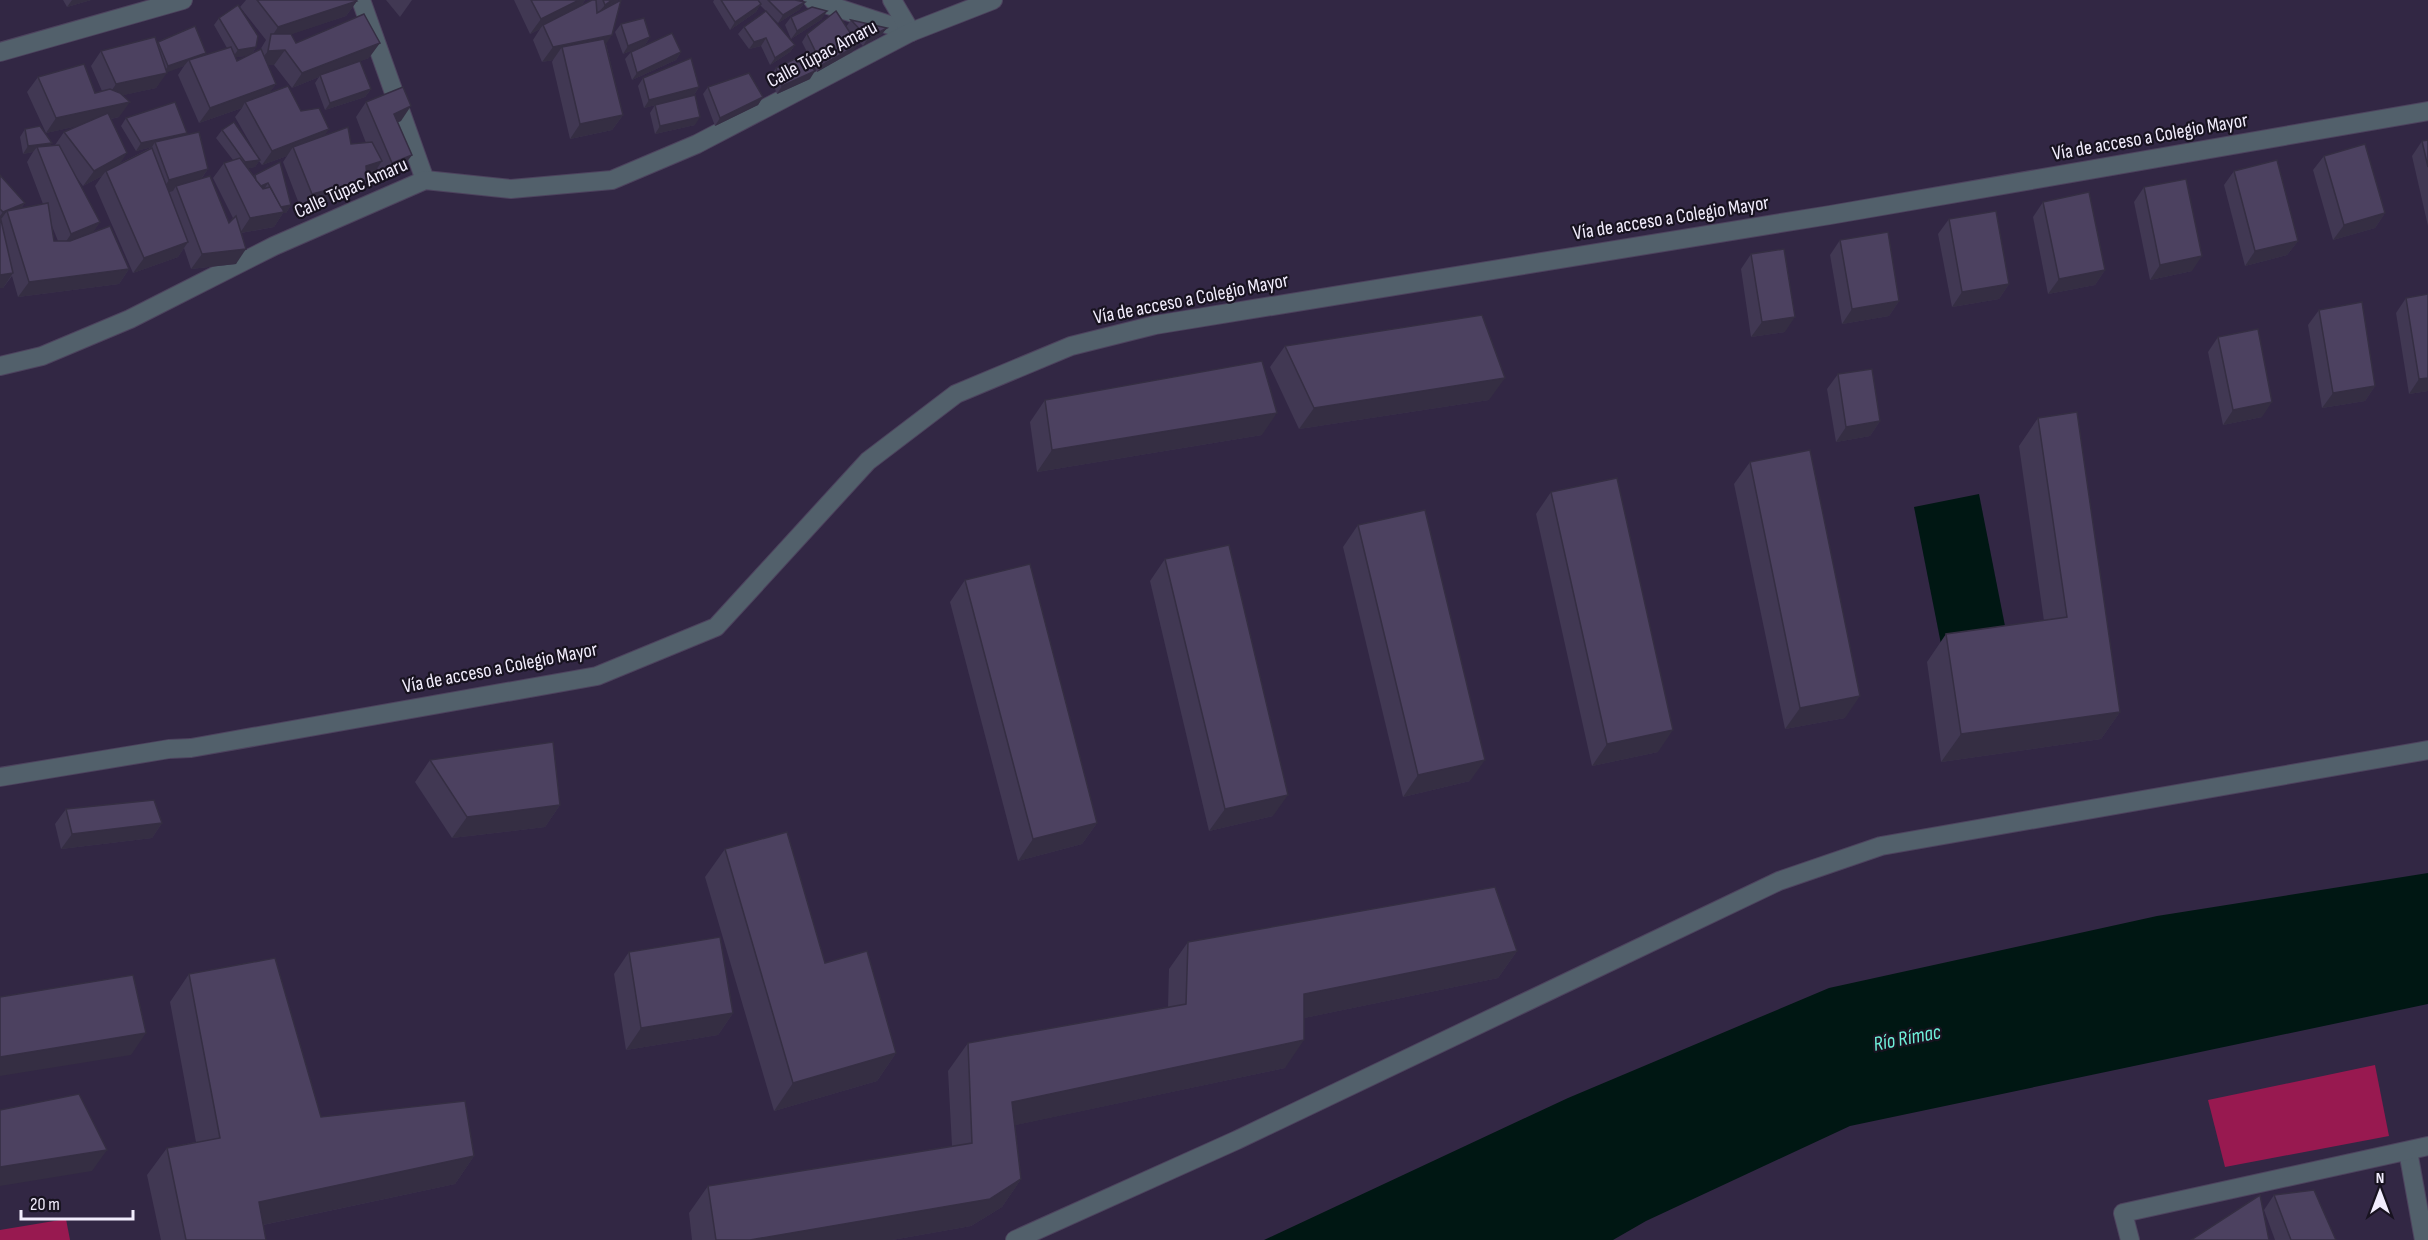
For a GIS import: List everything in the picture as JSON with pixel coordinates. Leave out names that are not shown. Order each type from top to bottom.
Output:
[{"type":"street","points":[[0,52],[183,0]]},
{"type":"street","points":[[361,0],[425,180]]},
{"type":"street","points":[[813,0],[911,32]]},
{"type":"street","points":[[892,0],[911,32]]},
{"type":"street","name":"Calle Túpac Amaru","points":[[0,366],[42,356],[130,319],[274,246],[425,180],[511,189],[612,180],[697,144],[911,32],[993,0]]},
{"type":"street","name":"Vía de acceso a Colegio Mayor","points":[[0,777],[169,749],[191,748],[597,676],[716,627],[868,460],[956,394],[1071,346],[1155,325],[1842,213],[2428,111]]},
{"type":"street","points":[[1015,1240],[1237,1140],[1779,881],[1881,846],[2428,750]]},
{"type":"street","points":[[2130,1240],[2124,1213],[2428,1146]]},
{"type":"street","points":[[2408,1151],[2424,1240]]},
{"type":"shaded area","points":[[2375,1065],[2389,1136],[2225,1167],[2208,1100]]},
{"type":"shaded area","points":[[66,1219],[70,1240],[0,1240],[0,1230]]},
{"type":"water","points":[[1979,494],[2006,631],[1941,644],[1914,507]]},
{"type":"water","name":"Río Rímac","points":[[2428,873],[2428,1004],[1850,1126],[1646,1221],[1613,1240],[1264,1240],[1568,1098],[1829,988],[2157,916]]},
{"type":"building","points":[[257,0],[356,0],[357,1],[278,27]]},
{"type":"building","points":[[531,0],[579,0],[541,19]]},
{"type":"building","points":[[596,0],[597,13],[621,0],[612,35],[553,47],[543,25]]},
{"type":"building","points":[[721,0],[758,0],[761,4],[735,22]]},
{"type":"building","points":[[768,0],[795,0],[805,2],[783,15]]},
{"type":"building","points":[[238,5],[258,36],[256,47],[238,50],[219,18]]},
{"type":"building","points":[[812,7],[827,11],[797,31],[791,17]]},
{"type":"building","points":[[766,11],[795,45],[775,58],[766,38],[754,42],[744,27]]},
{"type":"building","points":[[836,11],[858,45],[822,65],[807,34]]},
{"type":"building","points":[[364,14],[380,43],[302,73],[285,50],[268,51],[271,34],[291,34],[296,43]]},
{"type":"building","points":[[644,18],[650,37],[628,46],[621,24]]},
{"type":"building","points":[[851,20],[887,28],[868,38]]},
{"type":"building","points":[[195,26],[206,53],[168,66],[158,42]]},
{"type":"building","points":[[672,33],[681,52],[637,73],[631,52]]},
{"type":"building","points":[[155,37],[167,73],[116,84],[101,51]]},
{"type":"building","points":[[604,39],[623,115],[580,124],[562,47]]},
{"type":"building","points":[[231,47],[237,61],[261,49],[276,84],[210,108],[189,60]]},
{"type":"building","points":[[803,55],[815,71],[782,86],[776,68]]},
{"type":"building","points":[[691,58],[699,87],[649,100],[643,78]]},
{"type":"building","points":[[360,61],[371,89],[330,103],[320,75]]},
{"type":"building","points":[[84,64],[95,93],[110,89],[120,93],[130,102],[56,118],[38,77]]},
{"type":"building","points":[[749,73],[763,97],[720,118],[708,87]]},
{"type":"building","points":[[288,86],[301,111],[319,108],[329,129],[272,151],[245,102]]},
{"type":"building","points":[[403,87],[411,106],[394,114],[412,155],[392,163],[366,102]]},
{"type":"building","points":[[695,95],[700,117],[660,126],[655,105]]},
{"type":"building","points":[[175,102],[187,133],[141,143],[126,118]]},
{"type":"building","points":[[108,113],[127,153],[94,171],[64,132]]},
{"type":"building","points":[[234,122],[260,160],[245,162],[222,130]]},
{"type":"building","points":[[40,126],[52,143],[28,146],[25,129]]},
{"type":"building","points":[[348,127],[351,144],[372,142],[382,161],[366,166],[367,180],[312,194],[293,147]]},
{"type":"building","points":[[199,132],[208,169],[169,180],[155,142]]},
{"type":"building","points":[[2428,140],[2428,167],[2422,141]]},
{"type":"building","points":[[2365,144],[2385,213],[2344,225],[2324,156]]},
{"type":"building","points":[[59,145],[100,222],[71,234],[37,147]]},
{"type":"building","points":[[152,148],[188,242],[144,258],[106,171]]},
{"type":"building","points":[[240,158],[263,189],[270,187],[284,212],[250,218],[224,163]]},
{"type":"building","points":[[2277,160],[2298,241],[2255,251],[2234,171]]},
{"type":"building","points":[[280,162],[291,205],[281,207],[268,183],[261,186],[255,175]]},
{"type":"building","points":[[0,175],[25,203],[3,212],[0,209]]},
{"type":"building","points":[[210,176],[229,223],[236,216],[246,249],[202,254],[176,186]]},
{"type":"building","points":[[2186,179],[2202,256],[2160,265],[2144,187]]},
{"type":"building","points":[[2089,192],[2105,270],[2059,279],[2043,202]]},
{"type":"building","points":[[48,203],[54,241],[70,241],[110,226],[129,269],[29,282],[7,211]]},
{"type":"building","points":[[1996,211],[2009,284],[1962,292],[1949,219]]},
{"type":"building","points":[[0,216],[13,273],[0,275]]},
{"type":"building","points":[[1888,232],[1899,301],[1852,309],[1840,240]]},
{"type":"building","points":[[1784,249],[1795,317],[1762,322],[1751,254]]},
{"type":"building","points":[[2428,294],[2428,378],[2419,379],[2406,298]]},
{"type":"building","points":[[2362,302],[2375,386],[2333,393],[2319,310]]},
{"type":"building","points":[[1482,315],[1505,378],[1314,408],[1285,346]]},
{"type":"building","points":[[2258,329],[2272,402],[2233,410],[2218,337]]},
{"type":"building","points":[[1262,361],[1277,413],[1052,450],[1045,400]]},
{"type":"building","points":[[1872,369],[1880,421],[1846,427],[1838,374]]},
{"type":"building","points":[[2077,412],[2120,712],[1961,734],[1946,634],[2067,617],[2038,418]]},
{"type":"building","points":[[1810,450],[1860,696],[1800,708],[1750,462]]},
{"type":"building","points":[[1617,478],[1673,730],[1607,744],[1551,492]]},
{"type":"building","points":[[1425,510],[1485,760],[1418,775],[1358,525]]},
{"type":"building","points":[[1229,545],[1288,795],[1225,809],[1165,559]]},
{"type":"building","points":[[1030,564],[1097,823],[1033,839],[965,580]]},
{"type":"building","points":[[553,742],[560,805],[467,817],[430,760]]},
{"type":"building","points":[[154,800],[162,823],[72,834],[66,809]]},
{"type":"building","points":[[787,832],[825,963],[867,951],[896,1053],[793,1083],[725,849]]},
{"type":"building","points":[[1495,887],[1517,951],[1304,994],[1304,1040],[1012,1102],[1021,1179],[990,1199],[750,1240],[716,1240],[708,1186],[972,1143],[968,1043],[1186,1004],[1188,942]]},
{"type":"building","points":[[720,937],[733,1013],[641,1028],[629,952]]},
{"type":"building","points":[[275,958],[321,1117],[465,1101],[474,1156],[259,1202],[266,1240],[186,1240],[167,1148],[220,1138],[189,974]]},
{"type":"building","points":[[133,975],[146,1033],[0,1057],[0,997]]},
{"type":"building","points":[[79,1094],[107,1150],[0,1167],[0,1110]]},
{"type":"building","points":[[2314,1190],[2336,1240],[2291,1240],[2274,1195]]},
{"type":"building","points":[[2260,1195],[2269,1240],[2191,1240]]}]
